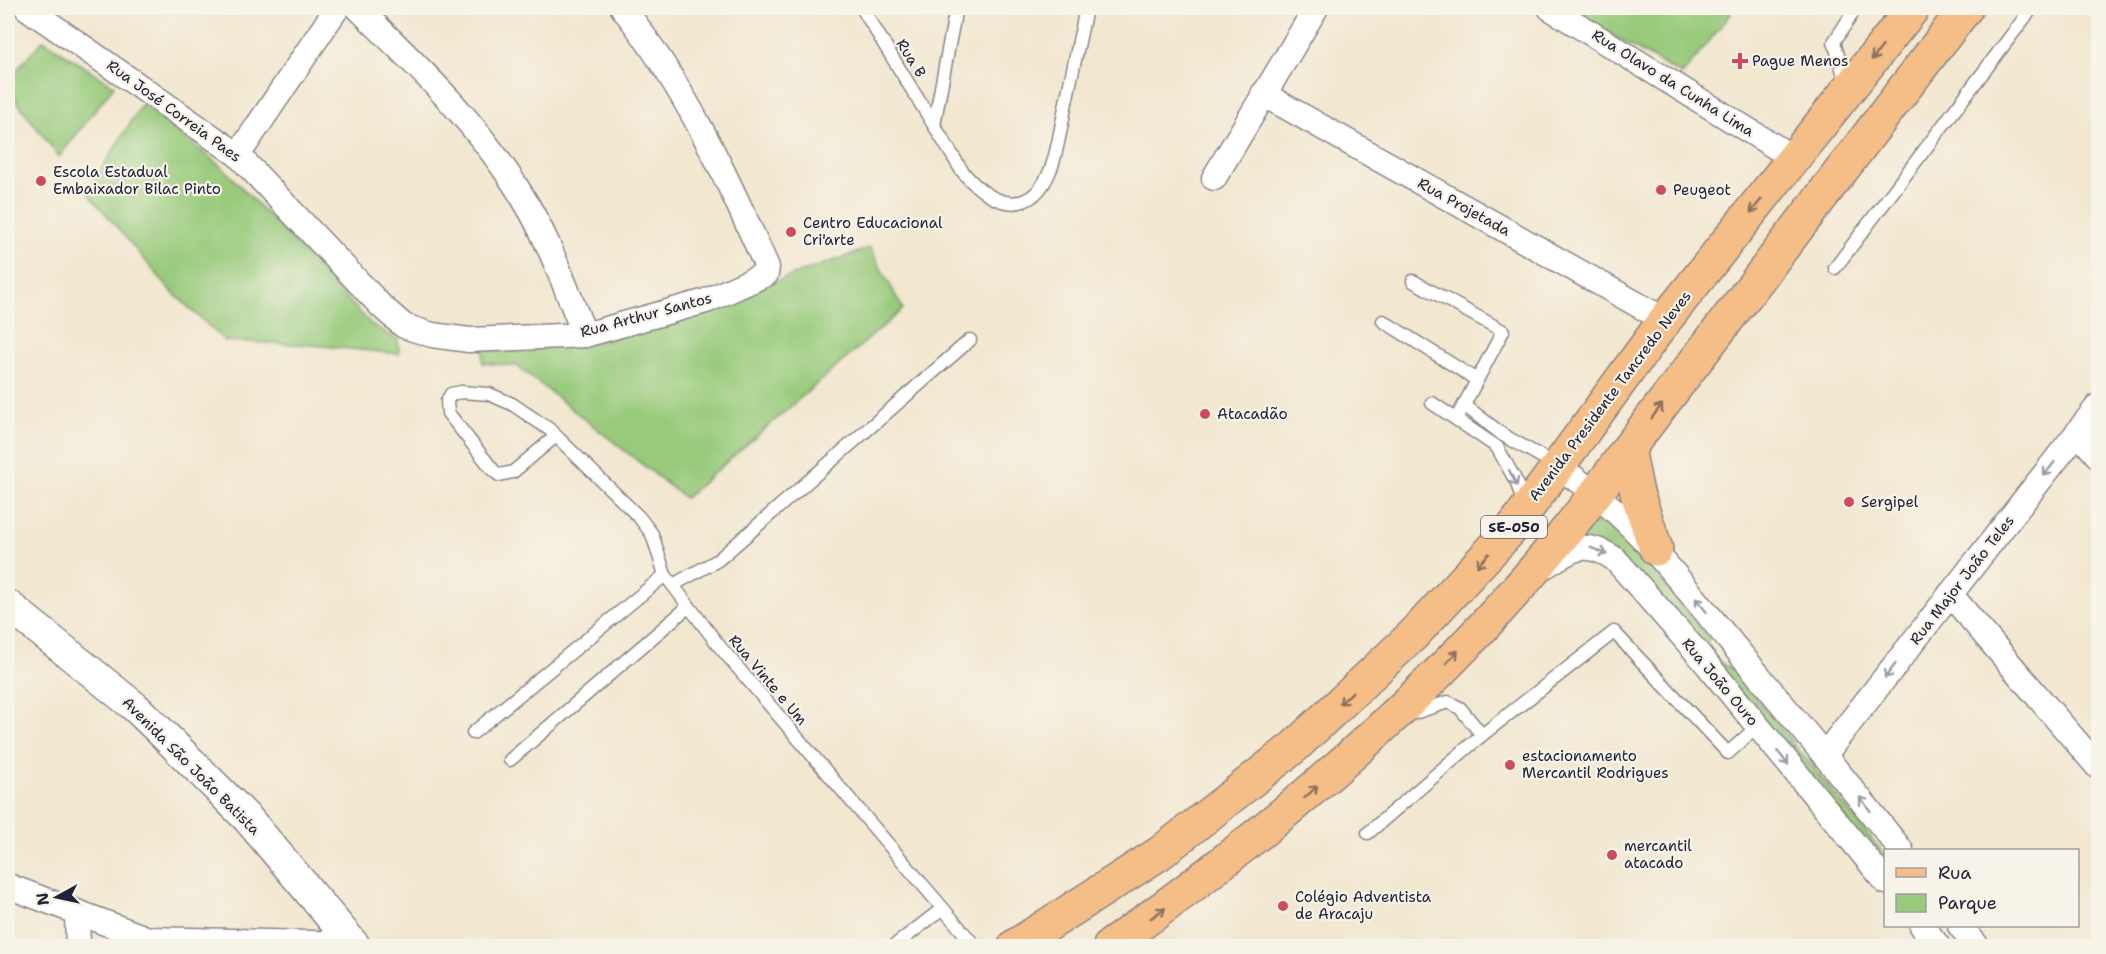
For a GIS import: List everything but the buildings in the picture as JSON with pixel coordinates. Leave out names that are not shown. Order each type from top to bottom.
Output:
[{"type":"main road","name":"Avenida Presidente Tancredo Neves","points":[[1015,946],[1160,853],[1294,747],[1413,635],[1515,525],[1665,320],[1913,8]]},
{"type":"main road","name":"SE-050","points":[[1110,946],[1297,805],[1438,672],[1528,577],[1596,495],[1628,449],[1966,8]]},
{"type":"main road","points":[[1628,449],[1637,493],[1656,549]]},
{"type":"street","name":"Rua José Correia Paes","points":[[27,8],[238,155],[382,307]]},
{"type":"street","points":[[238,155],[337,8]]},
{"type":"street","points":[[358,8],[445,92],[511,178],[540,230],[585,335]]},
{"type":"street","name":"Rua Arthur Santos","points":[[382,307],[404,326],[432,335],[469,340],[585,335],[706,301],[763,277],[768,271],[696,115],[650,42],[623,8]]},
{"type":"street","points":[[1214,178],[1316,8]]},
{"type":"street","name":"Rua Olavo da Cunha Lima","points":[[1550,8],[1795,159]]},
{"type":"street","name":"Rua Projetada","points":[[1263,94],[1665,320]]},
{"type":"street","name":"Rua Major João Teles","points":[[1826,753],[2098,406]]},
{"type":"street","points":[[2078,433],[2098,456]]},
{"type":"street","points":[[1557,466],[1596,495],[1656,549],[1728,639],[1826,753],[1900,849]]},
{"type":"street","name":"Rua João Ouro","points":[[1528,577],[1570,551],[1591,547],[1602,550],[1615,559],[1701,657],[1884,880]]},
{"type":"street","points":[[1950,594],[2098,767]]},
{"type":"street","name":"Avenida São João Batista","points":[[8,605],[126,700],[159,730],[248,819],[354,945]]},
{"type":"street","points":[[1701,657],[1709,646],[1728,639]]},
{"type":"street","points":[[8,886],[77,914],[138,943],[354,945]]},
{"type":"street","points":[[77,914],[78,946]]},
{"type":"street","points":[[1923,927],[1938,946]]},
{"type":"street","points":[[1961,927],[1977,946]]},
{"type":"lane","name":"Rua B","points":[[862,8],[963,171],[980,189],[999,201],[1011,204],[1023,202],[1033,196],[1052,165],[1086,8]]},
{"type":"lane","points":[[934,125],[957,8]]},
{"type":"lane","points":[[1848,89],[1834,42],[1856,8]]},
{"type":"lane","points":[[1835,268],[2032,8]]},
{"type":"lane","points":[[1413,281],[1503,331],[1457,418]]},
{"type":"lane","points":[[1383,321],[1477,380]]},
{"type":"lane","points":[[673,585],[718,560],[970,340]]},
{"type":"lane","name":"Rua Vinte e Um","points":[[552,433],[513,472],[499,475],[492,471],[448,413],[447,400],[451,394],[461,392],[489,394],[512,404],[552,433],[649,529],[665,574],[720,647],[975,946]]},
{"type":"lane","points":[[1432,403],[1497,447],[1517,483],[1526,510]]},
{"type":"lane","points":[[1464,405],[1503,435],[1557,466]]},
{"type":"lane","points":[[473,734],[665,574]]},
{"type":"lane","points":[[510,760],[688,606]]},
{"type":"lane","points":[[1368,833],[1482,735],[1614,632],[1728,753],[1758,726]]},
{"type":"lane","points":[[1377,729],[1430,706],[1448,702],[1460,708],[1482,735]]},
{"type":"lane","points":[[894,946],[942,909]]},
{"type":"green space","points":[[1564,8],[1726,8],[1731,14],[1682,75]]},
{"type":"green space","points":[[43,40],[114,86],[59,157],[8,90],[8,80]]},
{"type":"green space","points":[[142,104],[223,168],[372,325],[398,340],[399,354],[312,345],[225,341],[172,292],[87,192]]},
{"type":"green space","points":[[870,248],[903,309],[685,498],[517,366],[483,363],[483,349],[606,341]]},
{"type":"green space","points":[[1600,513],[1624,536],[1710,639],[1697,651],[1579,539]]},
{"type":"green space","points":[[1712,658],[1732,669],[1884,854],[1884,873]]},
{"type":"place","name":"Pague Menos","points":[[1740,61]]},
{"type":"place","name":"Escola Estadual Embaixador Bilac Pinto","points":[[41,181]]},
{"type":"place","name":"Peugeot","points":[[1661,190]]},
{"type":"place","name":"Centro Educacional Cri'arte","points":[[791,232]]},
{"type":"place","name":"Atacadão","points":[[1205,414]]},
{"type":"place","name":"Sergipel","points":[[1849,502]]},
{"type":"place","name":"estacionamento Mercantil Rodrigues","points":[[1510,765]]},
{"type":"place","name":"mercantil atacado","points":[[1612,855]]},
{"type":"place","name":"Colégio Adventista de Aracaju","points":[[1283,906]]}]
